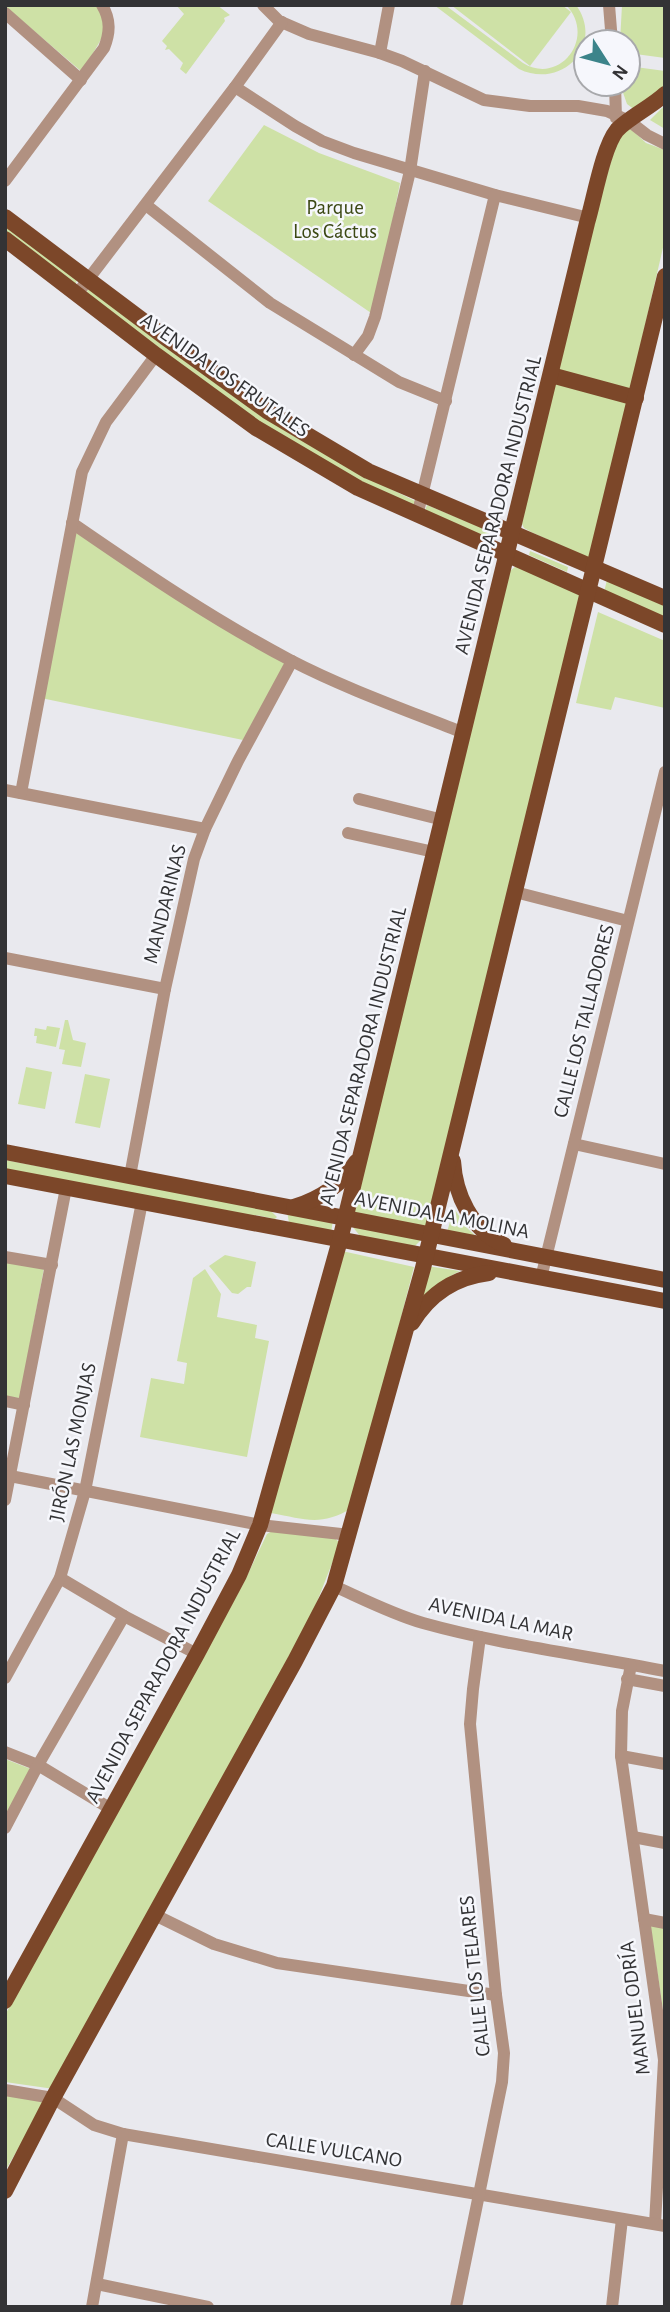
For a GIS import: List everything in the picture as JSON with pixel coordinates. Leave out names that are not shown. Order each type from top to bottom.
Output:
[{"type":"main road","name":"AVENIDA SEPARADORA INDUSTRIAL","points":[[5,2001],[197,1654],[239,1575],[261,1525],[340,1240],[589,218],[612,137],[623,117],[665,94]]},
{"type":"main road","name":"AVENIDA LOS FRUTALES","points":[[5,217],[268,411],[368,471],[665,598]]},
{"type":"main road","name":"AVENIDA LOS FRUTALES","points":[[6,241],[256,428],[358,488],[665,625]]},
{"type":"main road","points":[[5,2191],[53,2098],[334,1586],[426,1257],[665,276]]},
{"type":"main road","points":[[551,375],[636,398]]},
{"type":"main road","points":[[454,1136],[454,1178],[466,1210],[482,1230],[498,1242],[516,1250]]},
{"type":"main road","name":"AVENIDA LA MOLINA","points":[[5,1152],[665,1280]]},
{"type":"main road","points":[[294,1207],[325,1194],[338,1184],[359,1157]]},
{"type":"main road","name":"AVENIDA LA MOLINA","points":[[5,1176],[665,1301]]},
{"type":"main road","points":[[248,1223],[280,1223],[282,1214],[273,1203]]},
{"type":"main road","points":[[402,1341],[422,1308],[445,1287],[474,1275],[509,1272]]},
{"type":"street","points":[[5,181],[104,48],[108,38],[108,18],[102,5]]},
{"type":"street","points":[[263,5],[282,22],[330,41],[380,53],[425,71],[484,100],[530,106],[578,106],[623,117],[647,135],[665,144]]},
{"type":"street","points":[[380,53],[389,5]]},
{"type":"street","points":[[609,5],[611,28]]},
{"type":"street","points":[[5,13],[80,80]]},
{"type":"street","points":[[77,294],[282,22]]},
{"type":"street","points":[[354,355],[368,336],[375,317],[410,170],[425,71]]},
{"type":"street","points":[[235,87],[322,141],[495,195],[589,218]]},
{"type":"street","points":[[618,98],[623,117]]},
{"type":"street","points":[[417,516],[495,195]]},
{"type":"street","points":[[146,205],[270,303],[399,382],[446,401]]},
{"type":"street","points":[[21,793],[82,472],[106,422],[156,355]]},
{"type":"street","points":[[72,523],[184,598],[292,661],[464,733]]},
{"type":"street","name":"MANDARINAS","points":[[130,1176],[186,891],[205,829],[292,661]]},
{"type":"street","name":"CALLE LOS TALLADORES","points":[[541,1278],[665,772]]},
{"type":"street","points":[[5,790],[205,829]]},
{"type":"street","points":[[359,799],[443,820]]},
{"type":"street","points":[[348,833],[434,852]]},
{"type":"street","points":[[515,892],[628,921]]},
{"type":"street","points":[[5,958],[165,989]]},
{"type":"street","points":[[574,1143],[665,1164]]},
{"type":"street","points":[[5,1500],[66,1188]]},
{"type":"street","name":"JIRÓN LAS MONJAS","points":[[7,1673],[60,1578],[85,1491],[142,1202]]},
{"type":"street","points":[[5,1256],[52,1265]]},
{"type":"street","points":[[5,1401],[24,1405]]},
{"type":"street","points":[[8,1476],[261,1525],[349,1535]]},
{"type":"street","points":[[60,1578],[124,1616],[197,1654]]},
{"type":"street","name":"AVENIDA LA MAR","points":[[334,1586],[420,1622],[480,1637],[665,1671]]},
{"type":"street","points":[[5,1828],[124,1616]]},
{"type":"street","name":"CALLE LOS TELARES","points":[[456,2307],[502,2082],[504,2053],[470,1724],[480,1637]]},
{"type":"street","name":"MANUEL ODRÍA","points":[[631,1665],[620,1724],[621,1756],[664,2060],[660,2225]]},
{"type":"street","points":[[627,1679],[665,1686]]},
{"type":"street","points":[[5,1752],[38,1765],[111,1810]]},
{"type":"street","points":[[621,1756],[665,1765]]},
{"type":"street","points":[[634,1836],[665,1843]]},
{"type":"street","points":[[155,1916],[214,1944],[277,1963],[496,1995]]},
{"type":"street","points":[[644,1919],[665,1923]]},
{"type":"street","name":"CALLE VULCANO","points":[[5,2090],[53,2098],[94,2125],[123,2134],[660,2225]]},
{"type":"street","points":[[92,2307],[123,2134]]},
{"type":"street","points":[[612,2307],[622,2219]]},
{"type":"street","points":[[97,2284],[208,2307]]},
{"type":"green space","points":[[96,5],[106,18],[103,36],[82,72],[5,6]]},
{"type":"green space","points":[[176,5],[217,5],[230,15],[224,18],[225,21],[186,74],[180,69],[183,63],[169,49],[165,50],[167,46],[162,41],[184,14]]},
{"type":"green space","points":[[434,5],[445,5],[523,63],[537,68],[550,68],[561,63],[572,51],[572,62],[564,69],[535,74],[519,69]]},
{"type":"green space","points":[[451,5],[562,5],[571,12],[530,66]]},
{"type":"green space","points":[[566,5],[576,5],[584,20],[585,28],[577,28],[575,18]]},
{"type":"green space","points":[[622,5],[665,5],[665,58],[642,55],[642,28],[621,28]]},
{"type":"green space","points":[[642,68],[665,71],[665,88],[635,110],[627,104],[625,98],[642,98]]},
{"type":"green space","points":[[665,105],[665,129],[650,120]]},
{"type":"green space","name":"Parque Los Cáctus","points":[[264,125],[319,153],[400,183],[374,315],[208,201]]},
{"type":"green space","points":[[630,128],[646,143],[665,150],[665,239],[591,559],[531,532],[524,528],[521,522],[600,198],[619,135]]},
{"type":"green space","points":[[5,225],[77,278],[76,284],[73,286],[5,233]]},
{"type":"green space","points":[[92,289],[365,476],[415,501],[415,506],[360,483],[257,421],[88,296],[87,290]]},
{"type":"green space","points":[[427,505],[490,531],[487,541],[424,513]]},
{"type":"green space","points":[[74,528],[287,660],[243,740],[41,698]]},
{"type":"green space","points":[[530,551],[568,567],[567,572],[529,555]]},
{"type":"green space","points":[[516,566],[580,594],[426,1227],[350,1214],[510,571]]},
{"type":"green space","points":[[607,580],[665,605],[664,617],[604,592]]},
{"type":"green space","points":[[598,612],[665,641],[665,708],[615,697],[611,710],[576,703]]},
{"type":"green space","points":[[65,1020],[68,1020],[73,1040],[86,1043],[81,1067],[62,1064],[65,1050],[59,1049]]},
{"type":"green space","points":[[47,1026],[60,1028],[56,1047],[36,1043],[35,1028],[46,1030]]},
{"type":"green space","points":[[26,1067],[52,1072],[45,1109],[18,1104]]},
{"type":"green space","points":[[85,1074],[110,1079],[100,1128],[75,1123]]},
{"type":"green space","points":[[5,1160],[270,1210],[277,1217],[254,1217],[5,1169]]},
{"type":"green space","points":[[454,1208],[466,1227],[480,1240],[447,1232]]},
{"type":"green space","points":[[287,1211],[333,1221],[331,1232],[289,1223]]},
{"type":"green space","points":[[352,1226],[421,1240],[415,1246],[360,1236]]},
{"type":"green space","points":[[342,1251],[414,1267],[352,1508],[321,1520],[271,1513]]},
{"type":"green space","points":[[225,1255],[256,1262],[251,1287],[238,1294],[232,1293],[209,1266]]},
{"type":"green space","points":[[5,1261],[44,1268],[20,1398],[5,1397]]},
{"type":"green space","points":[[427,1266],[460,1271],[434,1289],[414,1313]]},
{"type":"green space","points":[[205,1269],[221,1294],[217,1317],[257,1325],[255,1338],[269,1341],[247,1457],[140,1437],[151,1378],[184,1384],[187,1363],[177,1361],[193,1278]]},
{"type":"green space","points":[[277,1528],[331,1535],[340,1543],[313,1612],[54,2089],[5,2082],[5,2015],[243,1584],[267,1534]]},
{"type":"green space","points":[[5,1759],[31,1769],[5,1822]]},
{"type":"green space","points":[[650,1923],[665,1926],[665,2023]]},
{"type":"green space","points":[[5,2094],[47,2100],[5,2171]]}]
